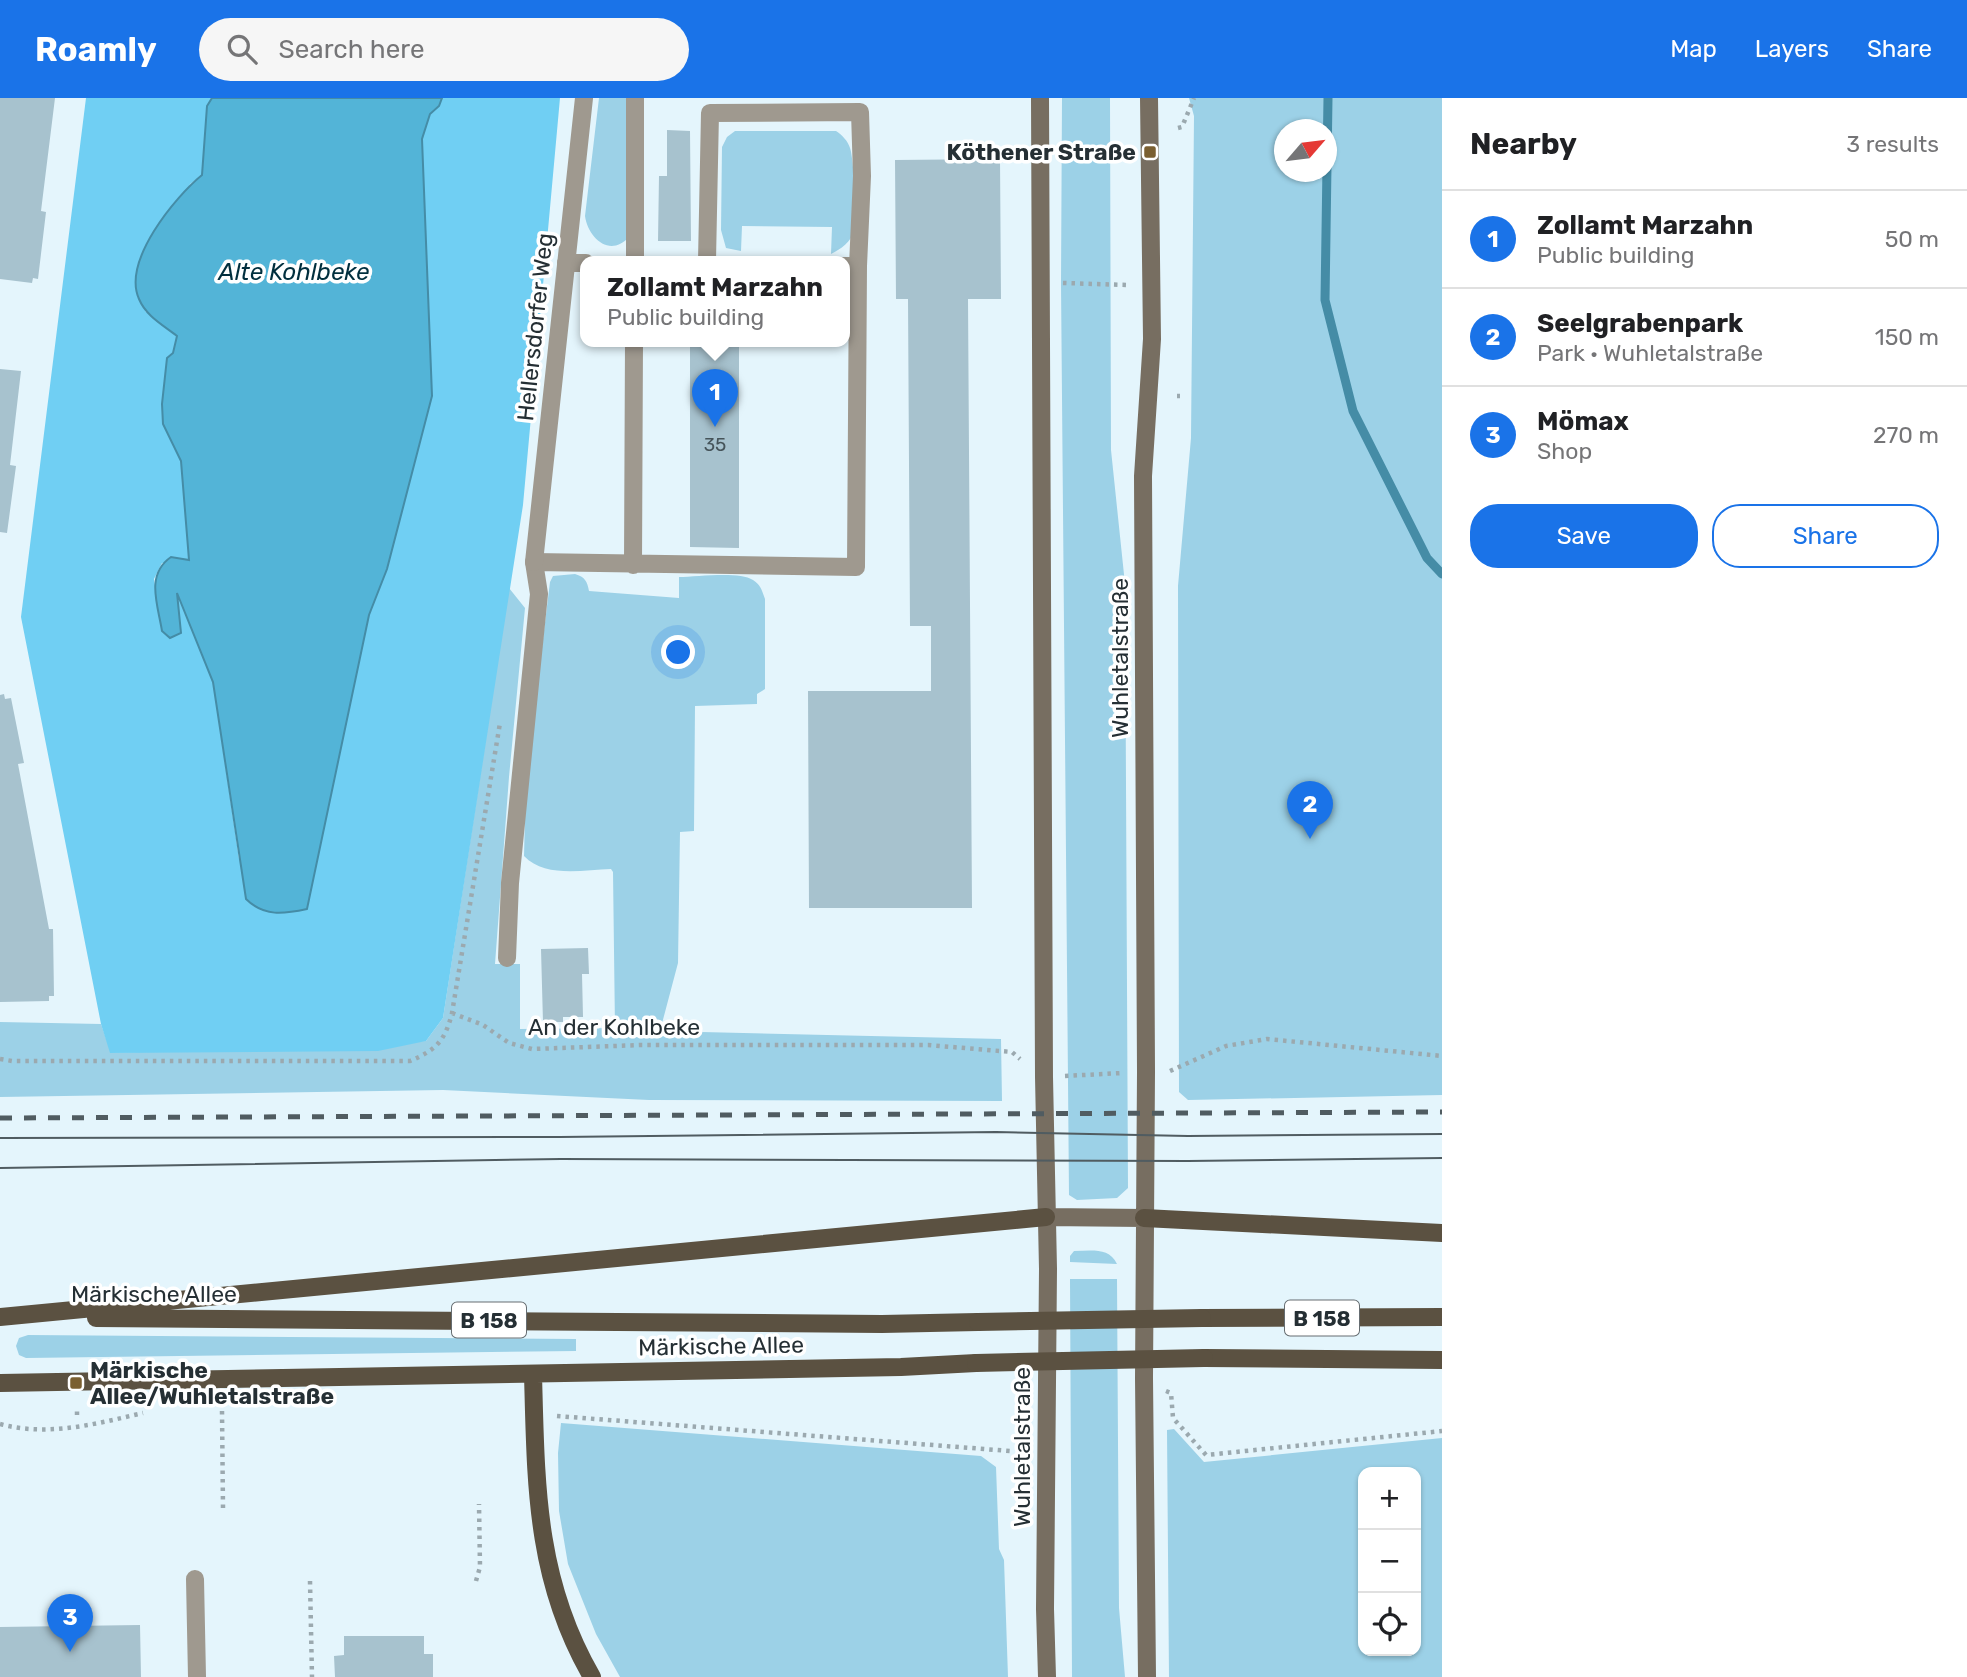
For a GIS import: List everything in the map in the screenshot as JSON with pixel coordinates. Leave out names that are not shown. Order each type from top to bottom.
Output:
[{"type":"main road","name":"Wuhletalstraße","points":[[1040,98],[1044,1077],[1048,1269],[1045,1582],[1047,1677]]},
{"type":"main road","name":"Wuhletalstraße","points":[[1147,1677],[1143,476],[1152,339],[1149,98]]},
{"type":"main road","points":[[0,1317],[1046,1217],[1144,1218],[1442,1233]]},
{"type":"main road","name":"Märkische Allee","points":[[0,1317],[882,1324],[1442,1317]]},
{"type":"main road","name":"Märkische Allee","points":[[0,1383],[901,1367],[1204,1358],[1442,1360]]},
{"type":"main road","points":[[533,1374],[538,1513],[545,1550],[561,1614],[592,1677]]},
{"type":"street","name":"Hellersdorfer Weg","points":[[507,958],[510,883],[539,594],[534,562],[584,98]]},
{"type":"street","points":[[635,98],[635,256]]},
{"type":"street","points":[[534,562],[856,567],[851,266],[862,176],[860,113],[710,113],[707,256]]},
{"type":"street","points":[[566,263],[580,264]]},
{"type":"street","points":[[633,565],[635,347]]},
{"type":"street","points":[[195,1579],[197,1677]]},
{"type":"path","points":[[1178,128],[1182,127],[1194,98]]},
{"type":"path","points":[[1061,283],[1111,285]]},
{"type":"path","points":[[0,1059],[410,1061],[432,1052],[447,1031],[452,1013],[501,715]]},
{"type":"path","name":"An der Kohlbeke","points":[[452,1013],[483,1025],[509,1043],[532,1049],[642,1045],[928,1045],[1012,1052],[1044,1077]]},
{"type":"path","points":[[1044,1077],[1171,1071],[1226,1046],[1267,1039],[1442,1056]]},
{"type":"path","points":[[1162,1389],[1171,1393],[1172,1418],[1206,1455],[1442,1431]]},
{"type":"path","points":[[77,1408],[77,1415]]},
{"type":"path","points":[[222,1412],[223,1508]]},
{"type":"path","points":[[0,1424],[18,1429],[68,1430],[143,1413]]},
{"type":"path","points":[[554,1416],[1010,1451]]},
{"type":"path","points":[[476,1581],[480,1567],[479,1504]]},
{"type":"path","points":[[310,1581],[312,1677]]},
{"type":"shaded area","points":[[86,98],[212,98],[207,106],[202,175],[190,184],[145,311],[177,336],[163,424],[181,461],[189,560],[162,563],[154,579],[162,631],[176,589],[213,682],[239,859],[352,689],[369,615],[387,569],[432,396],[422,139],[430,114],[439,106],[442,98],[560,98],[523,505],[443,1018],[426,1041],[378,1051],[110,1053],[101,1024],[21,617]]},
{"type":"shaded area","points":[[599,98],[629,98],[629,237],[615,246],[601,243],[595,238],[585,216]]},
{"type":"shaded area","points":[[1062,98],[1110,98],[1111,450],[1125,584],[1128,1188],[1117,1198],[1077,1200],[1069,1195],[1061,283]]},
{"type":"shaded area","points":[[1189,98],[1442,98],[1442,1095],[1188,1100],[1179,1092],[1178,586],[1191,438],[1194,116]]},
{"type":"shaded area","points":[[735,131],[836,131],[843,136],[849,145],[854,176],[855,225],[851,239],[831,254],[832,227],[742,226],[741,251],[726,248],[721,230],[722,147],[727,137]]},
{"type":"shaded area","points":[[575,574],[585,580],[589,591],[679,598],[679,577],[747,577],[761,588],[765,599],[765,689],[757,694],[757,704],[695,706],[694,831],[680,832],[678,963],[660,1031],[1001,1039],[1002,1101],[649,1100],[443,1090],[0,1097],[0,1022],[101,1024],[111,1053],[426,1041],[443,1018],[509,588],[525,608],[495,964],[520,964],[520,1029],[615,1028],[613,872],[611,869],[553,870],[533,863],[524,856],[526,777],[550,582],[553,576]]},
{"type":"shaded area","points":[[1074,1251],[1104,1252],[1117,1264],[1070,1262]]},
{"type":"shaded area","points":[[1070,1279],[1117,1279],[1119,1608],[1125,1677],[1072,1677]]},
{"type":"shaded area","points":[[28,1335],[576,1339],[576,1351],[26,1358],[19,1355],[16,1346],[19,1338]]},
{"type":"shaded area","points":[[561,1423],[981,1456],[996,1467],[999,1549],[1004,1560],[1008,1677],[620,1677],[596,1634],[568,1564],[559,1511],[558,1453]]},
{"type":"shaded area","points":[[1174,1429],[1204,1462],[1442,1438],[1442,1677],[1169,1677],[1167,1430]]},
{"type":"water","name":"Alte Kohlbeke","points":[[212,98],[442,98],[439,106],[430,114],[422,139],[432,396],[387,569],[369,615],[307,909],[290,912],[275,913],[260,909],[246,899],[213,682],[177,593],[181,633],[170,638],[162,631],[155,591],[158,572],[163,564],[171,557],[189,560],[181,461],[163,424],[162,404],[167,358],[173,353],[177,336],[146,310],[139,299],[136,284],[144,249],[154,231],[178,198],[202,175],[207,106]]},
{"type":"building","points":[[0,98],[55,98],[41,211],[46,212],[38,279],[33,278],[32,283],[0,279]]},
{"type":"building","points":[[667,130],[690,131],[691,241],[658,241],[659,176],[667,176]]},
{"type":"building","points":[[1000,159],[1001,299],[968,299],[972,908],[809,908],[808,691],[931,691],[931,626],[910,626],[908,299],[896,299],[895,160]]},
{"type":"building","points":[[690,347],[739,347],[739,548],[690,547]]},
{"type":"building","points":[[0,369],[21,371],[10,465],[16,466],[7,533],[0,532]]},
{"type":"building","points":[[4,694],[5,699],[11,698],[24,763],[18,764],[49,929],[53,929],[54,996],[49,996],[49,1001],[0,1002],[0,695]]},
{"type":"building","points":[[588,948],[589,974],[582,974],[583,1017],[563,1017],[563,1022],[543,1022],[541,949]]},
{"type":"building","points":[[140,1625],[141,1677],[0,1677],[0,1627]]},
{"type":"building","points":[[344,1636],[424,1636],[424,1654],[433,1654],[433,1677],[335,1677],[334,1656],[344,1655]]},
{"type":"waterway","points":[[1328,98],[1325,300],[1353,411],[1427,558],[1442,574]]},
{"type":"tram line","points":[[0,1138],[560,1137],[996,1132],[1188,1136],[1442,1134]]},
{"type":"tram line","points":[[0,1168],[561,1159],[1188,1161],[1442,1158]]},
{"type":"railway","points":[[0,1118],[1442,1112]]},
{"type":"place","name":"Köthener Straße","points":[[1150,152]]},
{"type":"place","name":"Zollamt Marzahn","points":[[715,427]]},
{"type":"place","name":"Seelgrabenpark","points":[[1310,839]]},
{"type":"place","name":"Märkische Allee/Wuhletalstraße","points":[[76,1383]]},
{"type":"place","name":"Mömax","points":[[70,1652]]}]
